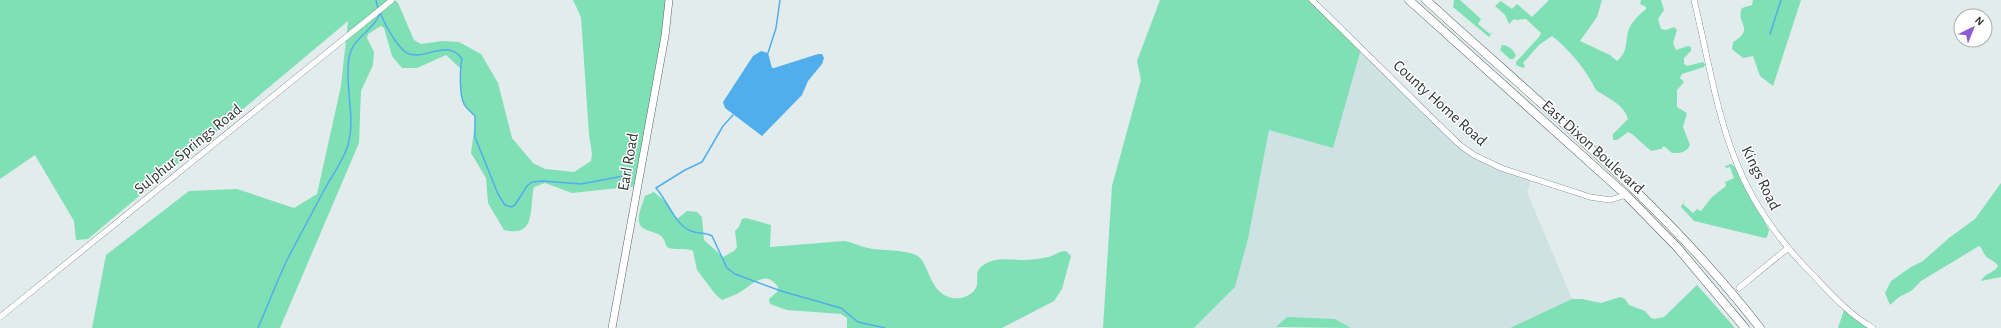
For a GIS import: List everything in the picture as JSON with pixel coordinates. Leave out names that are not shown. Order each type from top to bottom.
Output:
[{"type":"highway","name":"East Dixon Boulevard","points":[[1410,0],[1626,195],[1686,258],[1745,328]]},
{"type":"highway","name":"East Dixon Boulevard","points":[[1426,0],[1630,184],[1726,285],[1760,328]]},
{"type":"highway","points":[[1561,136],[1568,138],[1620,184],[1624,186],[1630,184]]},
{"type":"highway","points":[[1626,195],[1633,196],[1667,227],[1675,230]]},
{"type":"main road","name":"Earl Road","points":[[612,328],[665,36],[670,0]]},
{"type":"street","name":"Sulphur Springs Road","points":[[0,317],[392,0]]},
{"type":"street","name":"County Home Road","points":[[1312,0],[1461,146],[1474,155],[1501,168],[1590,197],[1610,200],[1626,195]]},
{"type":"street","name":"Kings Road","points":[[1694,0],[1721,111],[1735,160],[1762,213],[1788,248],[1850,312],[1873,328]]},
{"type":"street","points":[[1739,288],[1788,248]]},
{"type":"shaded area","points":[[1361,49],[1474,155],[1531,179],[1527,192],[1572,299],[1510,328],[1351,328],[1335,319],[1277,328],[1194,328],[1235,287],[1248,239],[1269,129]]},
{"type":"green space","points":[[0,0],[395,0],[398,3],[414,40],[421,44],[442,41],[459,42],[481,54],[498,83],[512,138],[533,163],[545,169],[574,172],[591,161],[592,154],[589,135],[581,17],[573,0],[669,0],[638,186],[572,193],[545,183],[534,187],[530,219],[527,225],[522,230],[504,230],[488,203],[486,178],[471,153],[475,116],[464,105],[461,96],[460,68],[446,55],[417,68],[402,68],[392,56],[384,28],[381,26],[368,34],[367,38],[374,52],[373,65],[361,91],[359,143],[280,328],[92,328],[106,255],[189,191],[237,189],[294,208],[317,194],[341,86],[348,21],[88,239],[76,240],[74,221],[35,155],[0,179]]},
{"type":"green space","points":[[1160,0],[1312,0],[1361,49],[1333,148],[1269,130],[1248,239],[1235,287],[1194,328],[1103,328],[1112,186],[1141,80],[1137,61]]},
{"type":"green space","points":[[1454,0],[1460,0],[1481,19],[1478,24],[1490,34],[1493,32],[1489,37],[1453,7]]},
{"type":"green space","points":[[1549,0],[1602,0],[1597,17],[1580,41],[1610,55],[1617,61],[1621,58],[1625,51],[1628,32],[1631,25],[1646,9],[1646,7],[1640,4],[1641,0],[1661,0],[1664,10],[1658,19],[1661,29],[1666,30],[1674,27],[1677,30],[1673,43],[1676,50],[1688,46],[1691,47],[1691,51],[1684,58],[1684,64],[1687,66],[1703,62],[1705,64],[1704,67],[1682,74],[1680,78],[1684,82],[1677,90],[1677,107],[1687,113],[1683,127],[1690,145],[1687,150],[1681,153],[1672,153],[1664,146],[1661,149],[1651,151],[1628,132],[1617,140],[1613,140],[1613,134],[1628,119],[1626,114],[1619,105],[1596,90],[1577,61],[1552,36],[1539,45],[1523,63],[1525,66],[1523,68],[1516,65],[1516,62],[1541,33],[1526,19],[1514,19],[1509,24],[1505,15],[1495,6],[1501,1],[1512,9],[1517,4],[1532,17]]},
{"type":"green space","points":[[1753,0],[1801,0],[1773,86],[1760,76],[1753,56],[1743,58],[1732,49],[1733,42],[1740,37],[1744,29],[1741,18],[1742,8],[1752,5]]},
{"type":"green space","points":[[1502,45],[1510,48],[1514,52],[1516,56],[1513,59],[1510,59],[1500,50]]},
{"type":"green space","points":[[1731,164],[1735,167],[1769,230],[1767,237],[1765,238],[1694,221],[1681,207],[1684,200],[1683,204],[1693,213],[1697,209],[1701,211],[1712,197],[1726,186],[1725,182],[1734,178],[1730,167],[1726,168],[1725,166]]},
{"type":"green space","points":[[2001,183],[2001,277],[1981,281],[1998,266],[1995,262],[1986,257],[1979,246],[1921,281],[1911,291],[1899,297],[1890,305],[1885,293],[1891,281],[1911,267],[1923,261],[1949,238],[1975,219]]},
{"type":"green space","points":[[654,192],[668,204],[677,219],[687,211],[697,212],[702,217],[704,240],[723,257],[734,251],[737,247],[735,231],[739,227],[742,219],[746,218],[771,225],[770,247],[844,241],[873,249],[902,251],[914,254],[922,261],[938,289],[943,294],[953,298],[966,297],[973,292],[977,285],[977,273],[979,269],[991,261],[1002,259],[1024,260],[1049,257],[1064,251],[1071,256],[1062,289],[1054,301],[1002,328],[847,328],[847,318],[841,314],[787,310],[770,304],[769,299],[777,292],[778,287],[768,279],[758,280],[737,294],[722,300],[716,295],[697,270],[693,251],[667,247],[661,236],[641,227],[639,214],[645,196]]},
{"type":"green space","points":[[1697,285],[1735,328],[1510,328],[1572,299],[1582,299],[1601,303],[1620,297],[1625,299],[1629,305],[1645,311],[1651,318],[1655,319],[1664,317]]},
{"type":"green space","points":[[1844,310],[1869,328],[1838,328]]},
{"type":"green space","points":[[1287,317],[1335,319],[1351,328],[1276,327]]},
{"type":"water","points":[[761,51],[768,53],[772,68],[818,54],[822,54],[824,58],[822,64],[808,81],[802,95],[762,136],[725,108],[723,102],[753,56]]},
{"type":"waterway","points":[[376,0],[378,8]]},
{"type":"waterway","points":[[768,53],[776,28],[780,0]]},
{"type":"waterway","points":[[1770,34],[1781,0]]},
{"type":"waterway","points":[[380,11],[391,34],[407,53],[421,55],[442,50],[449,50],[456,53],[462,59],[460,82],[462,100],[466,107],[475,116],[475,137],[498,194],[505,205],[511,207],[515,205],[527,186],[532,182],[542,181],[581,184],[623,176]]},
{"type":"waterway","points":[[258,328],[288,258],[325,188],[342,160],[347,148],[351,126],[348,80],[349,58],[354,45],[373,25],[380,14]]},
{"type":"waterway","points":[[733,115],[723,126],[702,162],[685,170],[656,188],[676,218],[685,228],[712,236],[727,268],[735,274],[781,291],[841,308],[858,322],[885,328]]}]
